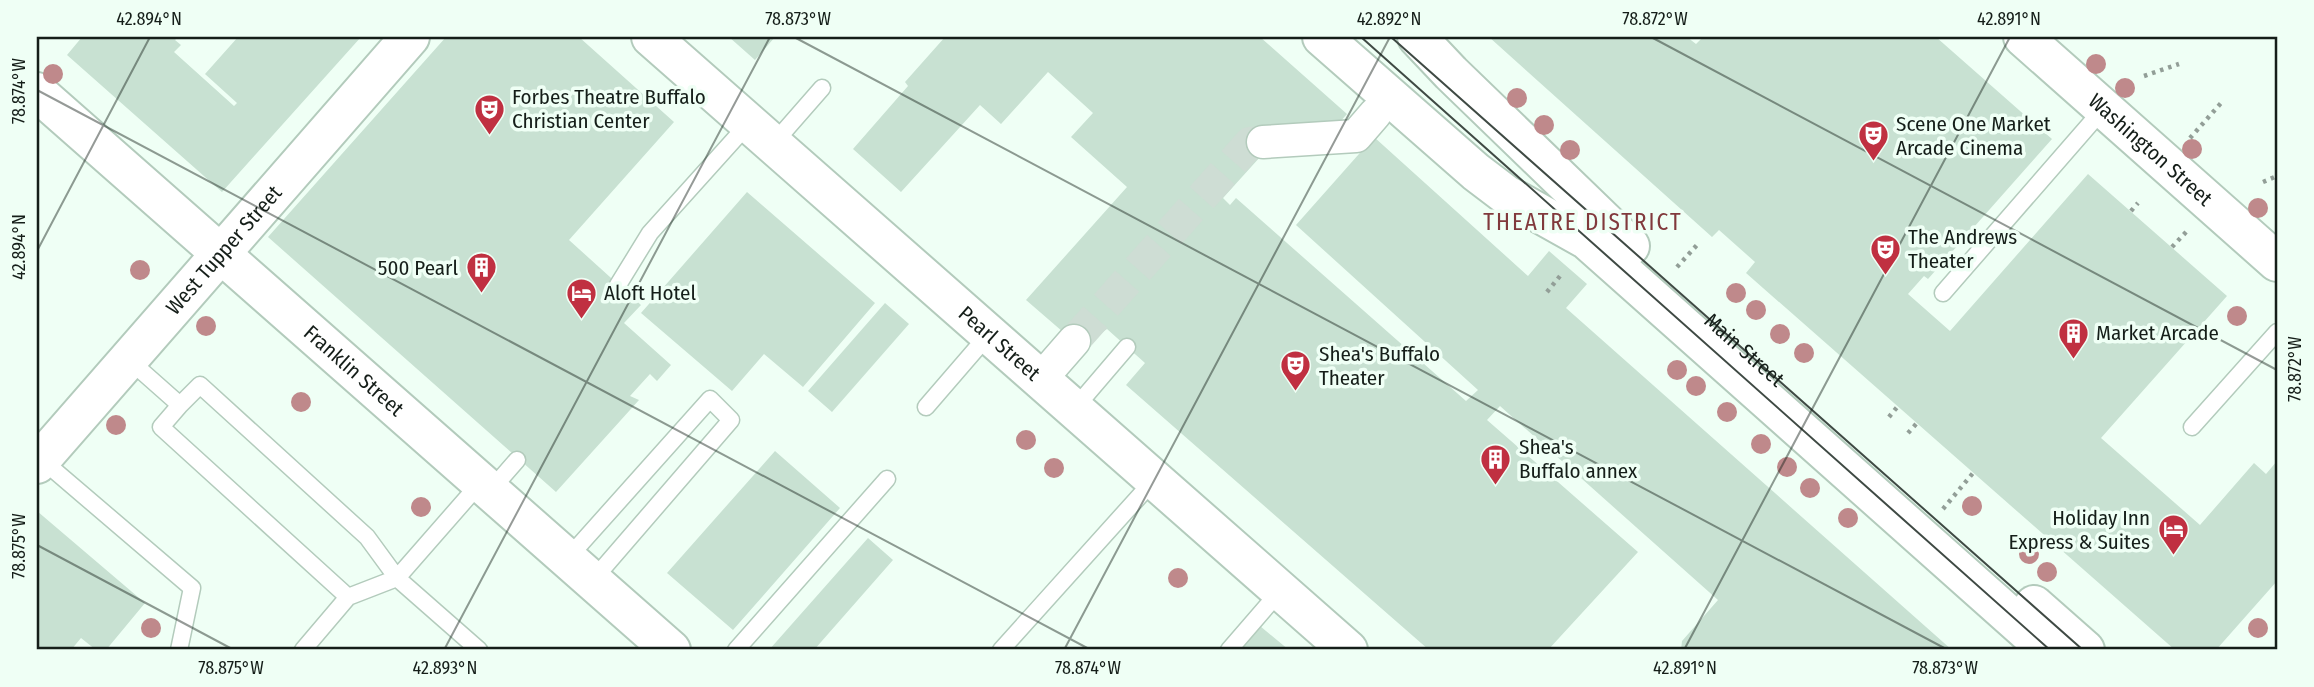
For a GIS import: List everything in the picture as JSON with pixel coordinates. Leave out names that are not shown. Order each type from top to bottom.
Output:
[{"type":"main road","name":"West Tupper Street","points":[[39,461],[410,37]]},
{"type":"main road","name":"Pearl Street","points":[[651,37],[1348,650]]},
{"type":"main road","name":"Main Street","points":[[1322,37],[1495,187],[1587,240],[2048,650]]},
{"type":"main road","name":"Main Street","points":[[1417,37],[1602,222],[2085,650]]},
{"type":"main road","name":"Washington Street","points":[[2023,37],[2277,262]]},
{"type":"main road","name":"Franklin Street","points":[[37,92],[671,650]]},
{"type":"street","points":[[1263,142],[1356,136],[1374,114]]},
{"type":"street","points":[[1040,380],[1074,341]]},
{"type":"lane","points":[[618,285],[650,233],[761,133],[822,88]]},
{"type":"lane","points":[[1943,293],[2104,108]]},
{"type":"lane","points":[[2192,427],[2277,332]]},
{"type":"lane","points":[[926,407],[989,334]]},
{"type":"lane","points":[[1074,409],[1127,347]]},
{"type":"lane","points":[[128,359],[180,405]]},
{"type":"lane","points":[[348,597],[161,427],[200,385],[367,537],[397,578],[479,650]]},
{"type":"lane","points":[[710,399],[731,420],[580,570],[710,399]]},
{"type":"lane","points":[[303,650],[348,597],[397,578],[485,486],[517,460]]},
{"type":"lane","points":[[39,461],[192,588],[179,650]]},
{"type":"lane","points":[[736,650],[887,479]]},
{"type":"lane","points":[[1001,650],[1154,480]]},
{"type":"lane","points":[[1229,650],[1281,591]]},
{"type":"path","points":[[2144,76],[2179,64]]},
{"type":"path","points":[[2189,139],[2222,102]]},
{"type":"path","points":[[2263,182],[2277,176]]},
{"type":"path","points":[[2131,211],[2138,204]]},
{"type":"path","points":[[1677,267],[1697,246]]},
{"type":"path","points":[[1547,292],[1560,276]]},
{"type":"path","points":[[1889,416],[1898,406]]},
{"type":"path","points":[[1908,433],[1917,423]]},
{"type":"path","points":[[1935,518],[1973,473]]},
{"type":"building","points":[[82,37],[178,37],[175,40],[181,45],[174,52],[234,106],[237,103],[205,74],[238,37],[361,37],[222,192],[67,55]]},
{"type":"building","name":"500 Pearl","points":[[446,37],[579,37],[674,122],[569,240],[641,305],[624,323],[671,365],[657,381],[650,374],[630,396],[639,400],[556,492],[268,237]]},
{"type":"building","points":[[729,37],[775,37],[755,60]]},
{"type":"building","points":[[945,37],[1260,37],[1347,114],[1331,132],[1270,146],[1223,198],[1230,205],[1236,198],[1466,401],[1478,390],[1296,225],[1374,137],[1528,276],[1549,251],[1587,284],[1566,308],[1952,650],[1681,650],[1682,641],[1718,600],[1500,406],[1487,420],[1638,552],[1548,650],[1429,650],[1126,385],[1145,363],[1107,329],[1083,343],[1070,338],[1026,300],[1127,187],[1071,137],[1093,113],[1048,72],[1001,124],[980,105],[901,192],[853,149],[908,86],[905,82]]},
{"type":"building","points":[[1489,37],[1687,37],[1696,44],[1703,37],[1936,37],[2052,139],[1928,279],[1924,276],[1908,294],[1950,331],[2088,174],[2227,296],[2101,438],[2200,525],[2254,463],[2266,474],[2277,461],[2277,581],[2216,650],[2175,650],[1746,273],[1755,262],[1719,230],[1712,237]]},
{"type":"building","points":[[747,192],[875,303],[803,387],[764,354],[732,391],[641,313]]},
{"type":"building","points":[[885,303],[909,324],[832,412],[808,391]]},
{"type":"building","points":[[775,451],[840,508],[733,630],[667,573]]},
{"type":"building","points":[[37,511],[145,603],[106,650],[96,650],[81,638],[71,650],[37,650]]},
{"type":"building","points":[[868,538],[893,560],[814,650],[769,650]]},
{"type":"building","points":[[1260,626],[1289,650],[1238,650]]},
{"type":"tunnel","points":[[1074,341],[1250,143],[1263,142]]},
{"type":"tram line","points":[[1361,37],[2050,650]]},
{"type":"tram line","points":[[1391,37],[2083,650]]},
{"type":"place","name":"Forbes Theatre Buffalo Christian Center","points":[[489,136]]},
{"type":"place","name":"Scene One Market Arcade Cinema","points":[[1873,163]]},
{"type":"place","name":"The Andrews Theater","points":[[1885,276]]},
{"type":"place","name":"500 Pearl","points":[[481,295]]},
{"type":"place","name":"Aloft Hotel","points":[[581,320]]},
{"type":"place","name":"Market Arcade","points":[[2073,360]]},
{"type":"place","name":"Shea's Buffalo Theater","points":[[1296,393]]},
{"type":"place","name":"Shea's Buffalo annex","points":[[1496,486]]},
{"type":"place","name":"Holiday Inn Express & Suites","points":[[2173,557]]},
{"type":"district","name":"THEATRE DISTRICT","points":[[1583,222]]}]
